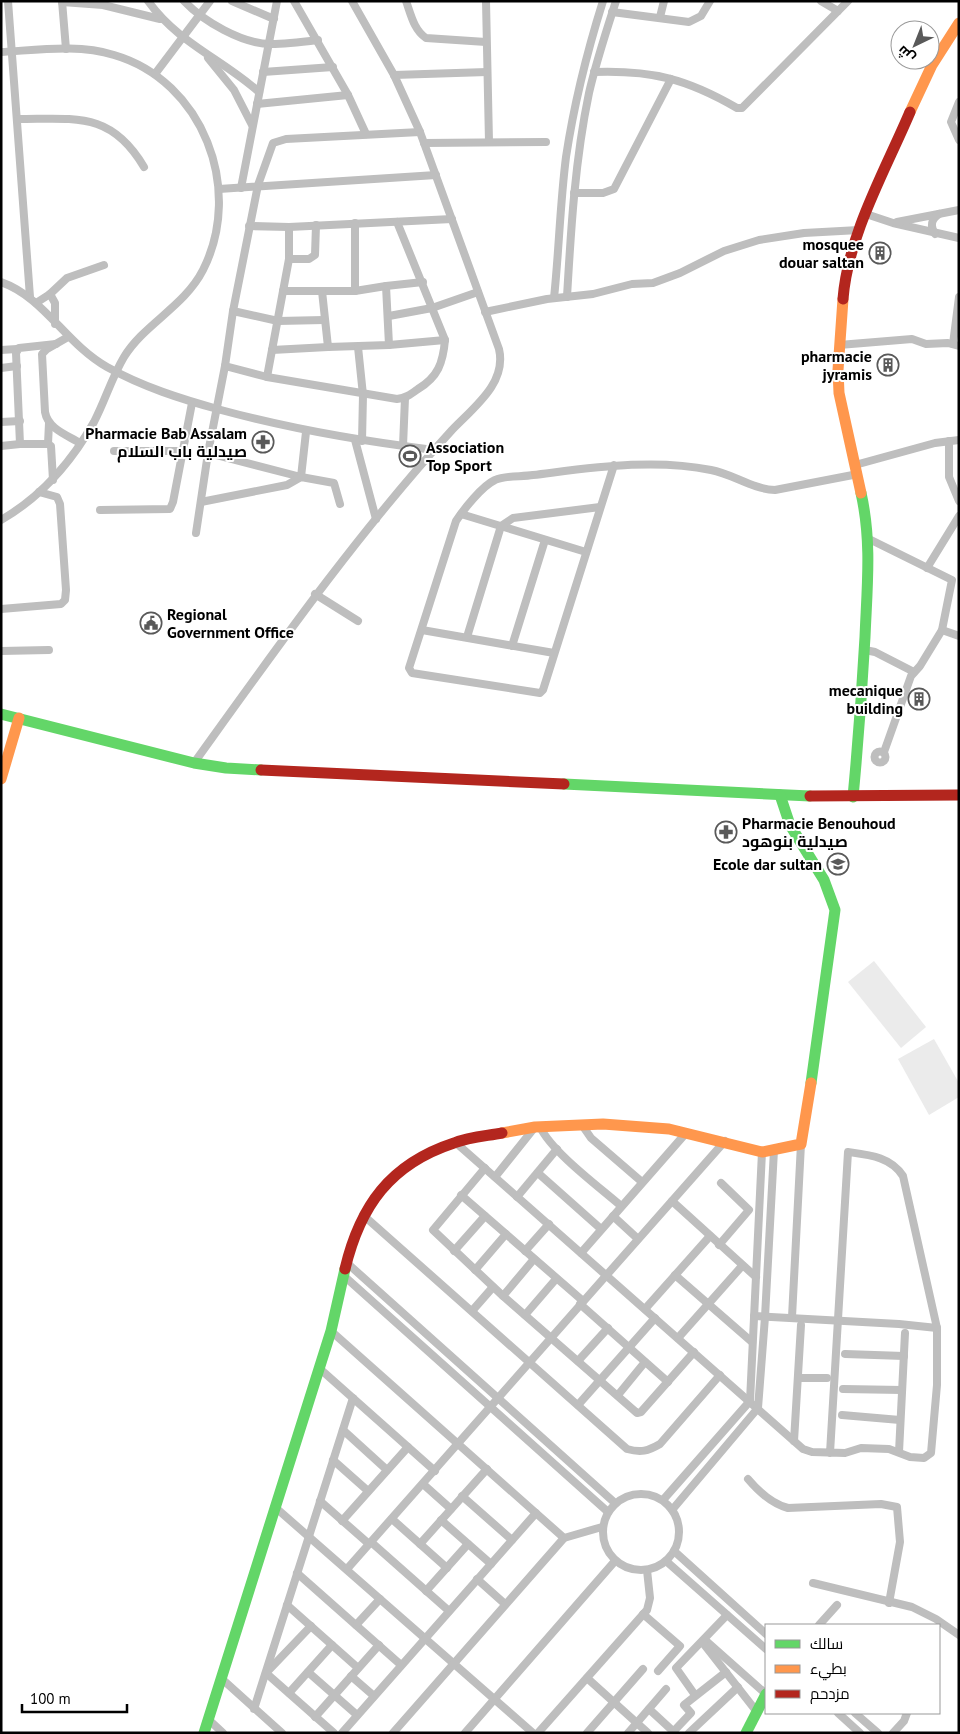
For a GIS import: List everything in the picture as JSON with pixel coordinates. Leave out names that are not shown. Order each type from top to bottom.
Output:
[{"type":"main road","points":[[853,797],[865,650],[869,539],[857,470],[839,393],[839,345],[844,287],[850,256],[859,230],[923,83],[959,24]]},
{"type":"main road","points":[[1,714],[194,763],[226,768],[780,795],[853,797],[959,795]]},
{"type":"main road","points":[[1,779],[19,718]]},
{"type":"main road","points":[[204,1733],[331,1330],[351,1244],[363,1215],[377,1194],[411,1164],[430,1152],[455,1142],[538,1127],[633,1125],[725,1141],[762,1152],[801,1144],[815,1060],[835,910],[829,893],[783,812],[780,795]]},
{"type":"main road","points":[[746,1733],[765,1696]]},
{"type":"street","points":[[8,1],[14,52],[30,297]]},
{"type":"street","points":[[66,49],[62,1],[103,3],[160,19]]},
{"type":"street","points":[[132,1],[133,11]]},
{"type":"street","points":[[148,1],[160,19],[205,55],[230,68],[259,92]]},
{"type":"street","points":[[184,1],[199,15],[219,29],[269,45],[318,40]]},
{"type":"street","points":[[155,74],[210,1]]},
{"type":"street","points":[[232,1],[274,19]]},
{"type":"street","points":[[241,188],[277,1]]},
{"type":"street","points":[[294,1],[334,67],[366,134]]},
{"type":"street","points":[[194,763],[315,594],[434,450],[490,390],[499,373],[500,355],[420,132],[394,76],[352,1]]},
{"type":"street","points":[[406,1],[419,34],[426,38],[486,42]]},
{"type":"street","points":[[486,1],[489,142]]},
{"type":"street","points":[[554,298],[563,180],[570,134],[581,78],[603,1]]},
{"type":"street","points":[[567,297],[574,193],[582,132],[594,72],[616,1]]},
{"type":"street","points":[[660,17],[664,1]]},
{"type":"street","points":[[612,12],[660,17],[684,22],[694,21],[701,16],[710,1]]},
{"type":"street","points":[[821,1],[838,11]]},
{"type":"street","points":[[594,72],[632,73],[671,79],[704,89],[737,108],[742,108],[848,1]]},
{"type":"street","points":[[1,52],[66,49],[88,50],[112,54],[131,61],[155,74],[176,92],[194,114],[210,146],[219,189],[217,228],[209,257],[197,281],[183,299],[129,349],[116,372],[94,422],[53,480],[1,520]]},
{"type":"street","points":[[205,55],[234,90],[252,126]]},
{"type":"street","points":[[263,72],[334,67]]},
{"type":"street","points":[[394,76],[487,72]]},
{"type":"street","points":[[574,193],[603,194],[614,189],[671,79]]},
{"type":"street","points":[[257,104],[348,95]]},
{"type":"street","points":[[959,102],[951,122],[959,140]]},
{"type":"street","points":[[18,119],[80,119],[94,122],[114,132],[129,144],[144,167]]},
{"type":"street","points":[[196,533],[208,453],[249,226],[258,185],[270,147],[277,140],[420,132]]},
{"type":"street","points":[[424,143],[546,142]]},
{"type":"street","points":[[219,189],[436,175]]},
{"type":"street","points":[[893,223],[959,210]]},
{"type":"street","points":[[866,214],[935,234],[959,238]]},
{"type":"street","points":[[935,234],[931,228],[932,222],[939,214]]},
{"type":"street","points":[[249,226],[288,227],[452,219]]},
{"type":"street","points":[[224,366],[266,377],[363,395],[405,398],[435,376],[443,358],[445,340],[397,222]]},
{"type":"street","points":[[355,223],[355,291]]},
{"type":"street","points":[[289,259],[309,259],[315,256],[316,225]]},
{"type":"street","points":[[266,377],[289,259],[288,227]]},
{"type":"street","points":[[485,312],[554,298],[585,296],[632,284],[662,280],[724,251],[759,240],[798,233],[859,230]]},
{"type":"street","points":[[36,303],[50,294],[67,278],[104,264]]},
{"type":"street","points":[[1,282],[30,297],[68,337],[95,360],[154,390],[192,403],[306,432],[434,450]]},
{"type":"street","points":[[283,292],[355,291],[423,282]]},
{"type":"street","points":[[386,286],[389,345]]},
{"type":"street","points":[[322,291],[328,347]]},
{"type":"street","points":[[389,316],[432,308],[478,292]]},
{"type":"street","points":[[50,294],[55,303],[55,324]]},
{"type":"street","points":[[839,345],[912,339],[926,344],[956,345],[959,297]]},
{"type":"street","points":[[233,311],[278,321],[324,320]]},
{"type":"street","points":[[53,480],[51,446],[48,444],[49,423],[45,412],[42,354],[68,337]]},
{"type":"street","points":[[272,350],[358,347],[445,340]]},
{"type":"street","points":[[1,350],[56,344]]},
{"type":"street","points":[[358,347],[363,395],[359,440],[376,519]]},
{"type":"street","points":[[17,349],[20,444]]},
{"type":"street","points":[[1,368],[17,366]]},
{"type":"street","points":[[403,446],[405,398]]},
{"type":"street","points":[[100,510],[170,509],[184,451],[192,403]]},
{"type":"street","points":[[1,422],[20,421]]},
{"type":"street","points":[[49,423],[80,443]]},
{"type":"street","points":[[301,477],[306,432]]},
{"type":"street","points":[[614,466],[543,690],[540,693],[412,673],[410,668],[456,521],[496,480],[614,466],[695,467],[730,474],[762,490],[768,490],[857,470],[949,441],[959,440]]},
{"type":"street","points":[[949,441],[949,477],[959,501]]},
{"type":"street","points":[[1,446],[48,444]]},
{"type":"street","points":[[114,451],[184,451]]},
{"type":"street","points":[[208,453],[301,477],[334,483],[340,504]]},
{"type":"street","points":[[201,502],[287,485],[301,477]]},
{"type":"street","points":[[1,609],[61,604],[65,600],[66,590],[60,504],[57,497],[39,492]]},
{"type":"street","points":[[467,638],[501,526],[513,518],[600,507]]},
{"type":"street","points":[[461,514],[586,552]]},
{"type":"street","points":[[927,568],[959,516]]},
{"type":"street","points":[[869,539],[952,580],[942,630],[911,676],[884,752]]},
{"type":"street","points":[[512,646],[545,540]]},
{"type":"street","points":[[315,594],[358,621]]},
{"type":"street","points":[[422,630],[554,652]]},
{"type":"street","points":[[942,630],[959,636]]},
{"type":"street","points":[[1,651],[48,650]]},
{"type":"street","points":[[865,650],[875,652],[914,672]]},
{"type":"street","points":[[582,1125],[591,1138],[642,1182]]},
{"type":"street","points":[[495,1177],[538,1127],[557,1149],[621,1206]]},
{"type":"street","points":[[581,1252],[686,1133]]},
{"type":"street","points":[[347,1569],[725,1141]]},
{"type":"street","points":[[455,1142],[794,1441],[809,1452],[845,1453],[861,1448],[899,1452],[910,1457],[924,1458],[930,1452],[937,1385],[937,1328],[903,1176],[896,1165],[880,1158],[848,1152],[836,1320],[830,1452]]},
{"type":"street","points":[[792,1318],[801,1144]]},
{"type":"street","points":[[517,1196],[557,1149]]},
{"type":"street","points":[[672,1510],[758,1408],[774,1150]]},
{"type":"street","points":[[663,1500],[750,1401],[762,1152]]},
{"type":"street","points":[[485,1168],[433,1230],[503,1296],[639,1413],[694,1352]]},
{"type":"street","points":[[538,1173],[601,1229]]},
{"type":"street","points":[[719,1245],[749,1210],[721,1183]]},
{"type":"street","points":[[461,1195],[668,1382]]},
{"type":"street","points":[[672,1201],[742,1266],[756,1276]]},
{"type":"street","points":[[363,1215],[627,1449],[638,1452],[649,1450],[660,1444],[720,1375]]},
{"type":"street","points":[[454,1251],[484,1216]]},
{"type":"street","points":[[613,1216],[638,1239]]},
{"type":"street","points":[[525,1251],[549,1224]]},
{"type":"street","points":[[475,1270],[506,1234]]},
{"type":"street","points":[[645,1309],[710,1236]]},
{"type":"street","points":[[503,1296],[534,1259]]},
{"type":"street","points":[[347,1263],[615,1503]]},
{"type":"street","points":[[678,1338],[742,1266]]},
{"type":"street","points":[[675,1275],[752,1342]]},
{"type":"street","points":[[344,1276],[608,1512]]},
{"type":"street","points":[[525,1315],[556,1279]]},
{"type":"street","points":[[472,1311],[494,1287]]},
{"type":"street","points":[[754,1316],[937,1328]]},
{"type":"street","points":[[578,1405],[655,1318]]},
{"type":"street","points":[[794,1441],[801,1325]]},
{"type":"street","points":[[578,1361],[608,1328]]},
{"type":"street","points":[[331,1330],[564,1538]]},
{"type":"street","points":[[899,1452],[905,1333]]},
{"type":"street","points":[[845,1354],[904,1356]]},
{"type":"street","points":[[618,1396],[645,1362]]},
{"type":"street","points":[[319,1368],[435,1471]]},
{"type":"street","points":[[799,1378],[828,1378]]},
{"type":"street","points":[[843,1389],[902,1390]]},
{"type":"street","points":[[254,1708],[353,1398]]},
{"type":"street","points":[[842,1416],[900,1420]]},
{"type":"street","points":[[343,1430],[387,1470]]},
{"type":"street","points":[[342,1521],[408,1446]]},
{"type":"street","points":[[333,1460],[368,1491]]},
{"type":"street","points":[[420,1544],[486,1469]]},
{"type":"street","points":[[748,1479],[762,1494],[778,1505],[788,1508],[882,1504],[897,1507],[900,1542],[889,1603]]},
{"type":"street","points":[[423,1484],[452,1509]]},
{"type":"street","points":[[638,1494],[651,1495],[663,1500],[672,1510],[679,1530],[674,1551],[666,1561],[647,1570],[626,1568],[607,1552],[603,1540],[602,1527],[608,1512],[615,1503],[626,1496],[638,1494]]},
{"type":"street","points":[[462,1496],[512,1540]]},
{"type":"street","points":[[320,1501],[449,1611]]},
{"type":"street","points":[[276,1508],[533,1733]]},
{"type":"street","points":[[342,1733],[536,1513]]},
{"type":"street","points":[[392,1519],[447,1568]]},
{"type":"street","points":[[442,1520],[491,1564]]},
{"type":"street","points":[[393,1733],[564,1538],[602,1527]]},
{"type":"street","points":[[426,1591],[468,1544]]},
{"type":"street","points":[[674,1551],[765,1633]]},
{"type":"street","points":[[466,1733],[616,1561]]},
{"type":"street","points":[[666,1561],[765,1649]]},
{"type":"street","points":[[538,1733],[647,1610],[650,1598],[647,1570]]},
{"type":"street","points":[[297,1573],[401,1665]]},
{"type":"street","points":[[477,1579],[506,1604]]},
{"type":"street","points":[[813,1582],[843,1588],[919,1611],[940,1624]]},
{"type":"street","points":[[356,1625],[380,1598]]},
{"type":"street","points":[[287,1605],[358,1668]]},
{"type":"street","points":[[820,1624],[837,1605]]},
{"type":"street","points":[[643,1614],[680,1646],[658,1671]]},
{"type":"street","points":[[695,1695],[676,1668],[727,1615]]},
{"type":"street","points":[[940,1624],[959,1636]]},
{"type":"street","points":[[266,1673],[311,1626]]},
{"type":"street","points":[[704,1641],[757,1712]]},
{"type":"street","points":[[704,1641],[765,1693]]},
{"type":"street","points":[[289,1693],[332,1644]]},
{"type":"street","points":[[315,1717],[378,1645]]},
{"type":"street","points":[[587,1733],[643,1669]]},
{"type":"street","points":[[308,1672],[357,1715]]},
{"type":"street","points":[[648,1709],[674,1732],[691,1713],[684,1705],[726,1672]]},
{"type":"street","points":[[266,1673],[334,1733]]},
{"type":"street","points":[[351,1676],[374,1696]]},
{"type":"street","points":[[587,1678],[648,1733]]},
{"type":"street","points":[[222,1679],[282,1733]]},
{"type":"street","points":[[690,1733],[738,1687]]},
{"type":"street","points":[[629,1732],[666,1689]]},
{"type":"street","points":[[839,1714],[860,1733]]},
{"type":"street","points":[[856,1714],[878,1733]]},
{"type":"street","points":[[893,1733],[904,1721],[907,1714]]},
{"type":"street","points":[[208,1720],[223,1733]]},
{"type":"shaded area","points":[[874,961],[926,1027],[901,1048],[848,982]]},
{"type":"shaded area","points":[[934,1039],[959,1083],[959,1097],[929,1115],[898,1059]]},
{"type":"traffic: fast","points":[[853,797],[863,677],[868,582],[867,529],[861,493]]},
{"type":"traffic: fast","points":[[1,714],[194,763],[226,768],[261,770]]},
{"type":"traffic: fast","points":[[564,784],[810,796]]},
{"type":"traffic: fast","points":[[780,795],[790,825],[824,880],[835,910],[811,1083]]},
{"type":"traffic: fast","points":[[204,1733],[331,1331],[345,1269]]},
{"type":"traffic: fast","points":[[746,1733],[765,1696]]},
{"type":"traffic: slow","points":[[910,112],[932,65],[959,23]]},
{"type":"traffic: slow","points":[[843,299],[838,370],[839,393],[861,493]]},
{"type":"traffic: slow","points":[[1,779],[19,718]]},
{"type":"traffic: slow","points":[[502,1133],[535,1127],[603,1124],[669,1129],[762,1152],[801,1144],[811,1083]]},
{"type":"traffic: jam","points":[[843,299],[846,275],[860,227],[910,112]]},
{"type":"traffic: jam","points":[[261,770],[564,784]]},
{"type":"traffic: jam","points":[[810,796],[959,795]]},
{"type":"traffic: jam","points":[[345,1269],[351,1246],[369,1207],[395,1175],[432,1152],[454,1143],[502,1133]]},
{"type":"place","name":"mosquee douar saltan","points":[[880,253]]},
{"type":"place","name":"pharmacie jyramis","points":[[888,365]]},
{"type":"place","name":"Pharmacie Bab Assalam صيدلية باب السلام","points":[[263,442]]},
{"type":"place","name":"Association Top Sport","points":[[410,456]]},
{"type":"place","name":"Regional Government Office","points":[[151,623]]},
{"type":"place","name":"mecanique building","points":[[919,699]]},
{"type":"place","name":"Pharmacie Benouhoud صيدلية بنوهود","points":[[726,832]]},
{"type":"place","name":"Ecole dar sultan","points":[[838,864]]}]
